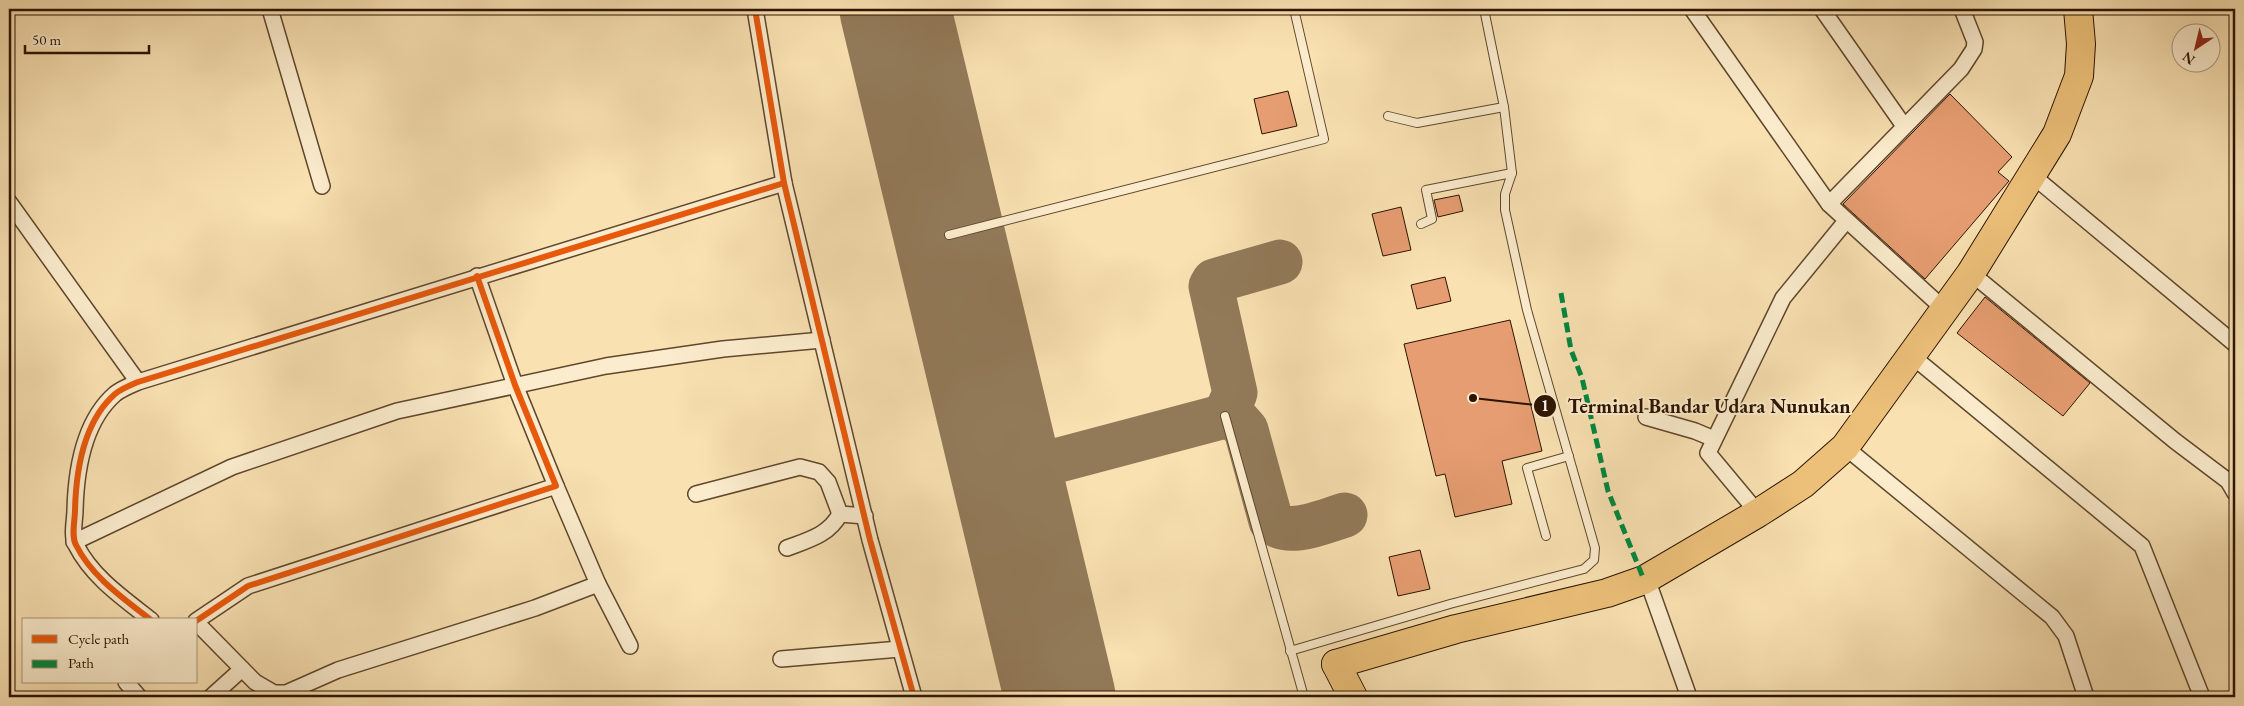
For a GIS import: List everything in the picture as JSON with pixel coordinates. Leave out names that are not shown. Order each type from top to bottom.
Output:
[{"type":"highway","points":[[1335,697],[1330,680],[1336,664],[1453,617],[1607,593],[1647,579],[1758,514],[1803,484],[1845,446],[1971,273],[2033,176],[2057,134],[2079,76],[2081,44],[2078,9]]},
{"type":"highway","points":[[1336,664],[1353,697]]},
{"type":"street","points":[[270,9],[322,186]]},
{"type":"street","points":[[755,9],[784,183],[864,516],[914,697]]},
{"type":"street","points":[[1692,9],[1829,204],[1945,310]]},
{"type":"street","points":[[1822,9],[1904,126]]},
{"type":"street","points":[[1829,204],[1961,69],[1974,49],[1975,42],[1973,31],[1962,9]]},
{"type":"street","points":[[2033,176],[2235,344]]},
{"type":"street","points":[[148,618],[102,580],[88,564],[74,542],[76,477],[89,430],[106,402],[116,392],[138,382],[784,183]]},
{"type":"street","points":[[9,202],[138,382]]},
{"type":"street","points":[[1758,514],[1708,453],[1783,298],[1846,221]]},
{"type":"street","points":[[1971,273],[2175,441],[2228,481],[2235,493]]},
{"type":"street","points":[[478,276],[515,385],[556,486],[598,584],[630,646]]},
{"type":"street","points":[[74,542],[232,467],[397,411],[606,366],[723,349],[822,340]]},
{"type":"street","points":[[1912,356],[2142,546],[2202,697]]},
{"type":"street","points":[[1646,417],[1687,428],[1714,439]]},
{"type":"street","points":[[1845,446],[2052,618],[2066,636],[2086,697]]},
{"type":"street","points":[[696,494],[800,467],[819,472],[828,482],[840,514],[836,522],[823,534],[787,548]]},
{"type":"street","points":[[198,621],[248,586],[556,486]]},
{"type":"street","points":[[840,514],[864,516]]},
{"type":"street","points":[[1647,579],[1689,697]]},
{"type":"street","points":[[198,624],[256,682],[274,693],[286,693],[338,670],[526,611],[598,584]]},
{"type":"street","points":[[781,659],[900,649]]},
{"type":"street","points":[[211,697],[242,669]]},
{"type":"street","points":[[128,684],[138,697]]},
{"type":"lane","points":[[949,234],[1324,139],[1294,9]]},
{"type":"lane","points":[[1290,650],[1453,617],[1584,569],[1594,560],[1595,548],[1527,310],[1505,210],[1505,194],[1512,174],[1504,107],[1484,9]]},
{"type":"lane","points":[[1388,116],[1417,123],[1504,107]]},
{"type":"lane","points":[[1421,224],[1432,219],[1426,190],[1512,174]]},
{"type":"lane","points":[[1224,416],[1304,697]]},
{"type":"lane","points":[[1546,536],[1527,468],[1569,456]]},
{"type":"building","points":[[1288,91],[1297,126],[1262,134],[1254,99]]},
{"type":"building","points":[[1950,94],[2012,157],[1998,172],[2009,181],[1925,279],[1843,204]]},
{"type":"building","points":[[1459,195],[1463,211],[1438,217],[1434,200]]},
{"type":"building","points":[[1401,207],[1411,250],[1383,256],[1372,214]]},
{"type":"building","points":[[1445,277],[1451,301],[1417,309],[1411,285]]},
{"type":"building","points":[[1985,297],[2090,383],[2063,416],[1957,333]]},
{"type":"building","points":[[1510,320],[1542,451],[1502,461],[1512,504],[1455,517],[1445,474],[1436,476],[1404,344]]},
{"type":"building","points":[[1420,550],[1430,589],[1398,596],[1389,557]]},
{"type":"taxiway","points":[[1225,416],[1235,393],[1211,286],[1214,281],[1280,262]]},
{"type":"taxiway","points":[[1015,509],[1025,487],[1044,464],[1225,416],[1238,421],[1246,430],[1271,521],[1278,526],[1297,528],[1307,527],[1345,515]]},
{"type":"taxiway","points":[[998,439],[1021,456],[1044,464]]},
{"type":"runway","points":[[895,9],[1060,697]]},
{"type":"marked path","points":[[1561,293],[1571,350],[1582,378],[1608,491],[1644,580]]},
{"type":"cycle path","points":[[755,9],[784,183],[870,540],[914,697]]},
{"type":"cycle path","points":[[148,618],[99,577],[83,557],[74,537],[77,479],[83,448],[95,418],[104,405],[117,392],[138,382],[784,183]]},
{"type":"cycle path","points":[[198,620],[248,586],[556,486],[515,385],[477,276]]},
{"type":"place","name":"Terminal Bandar Udara Nunukan","points":[[1473,398]]}]
